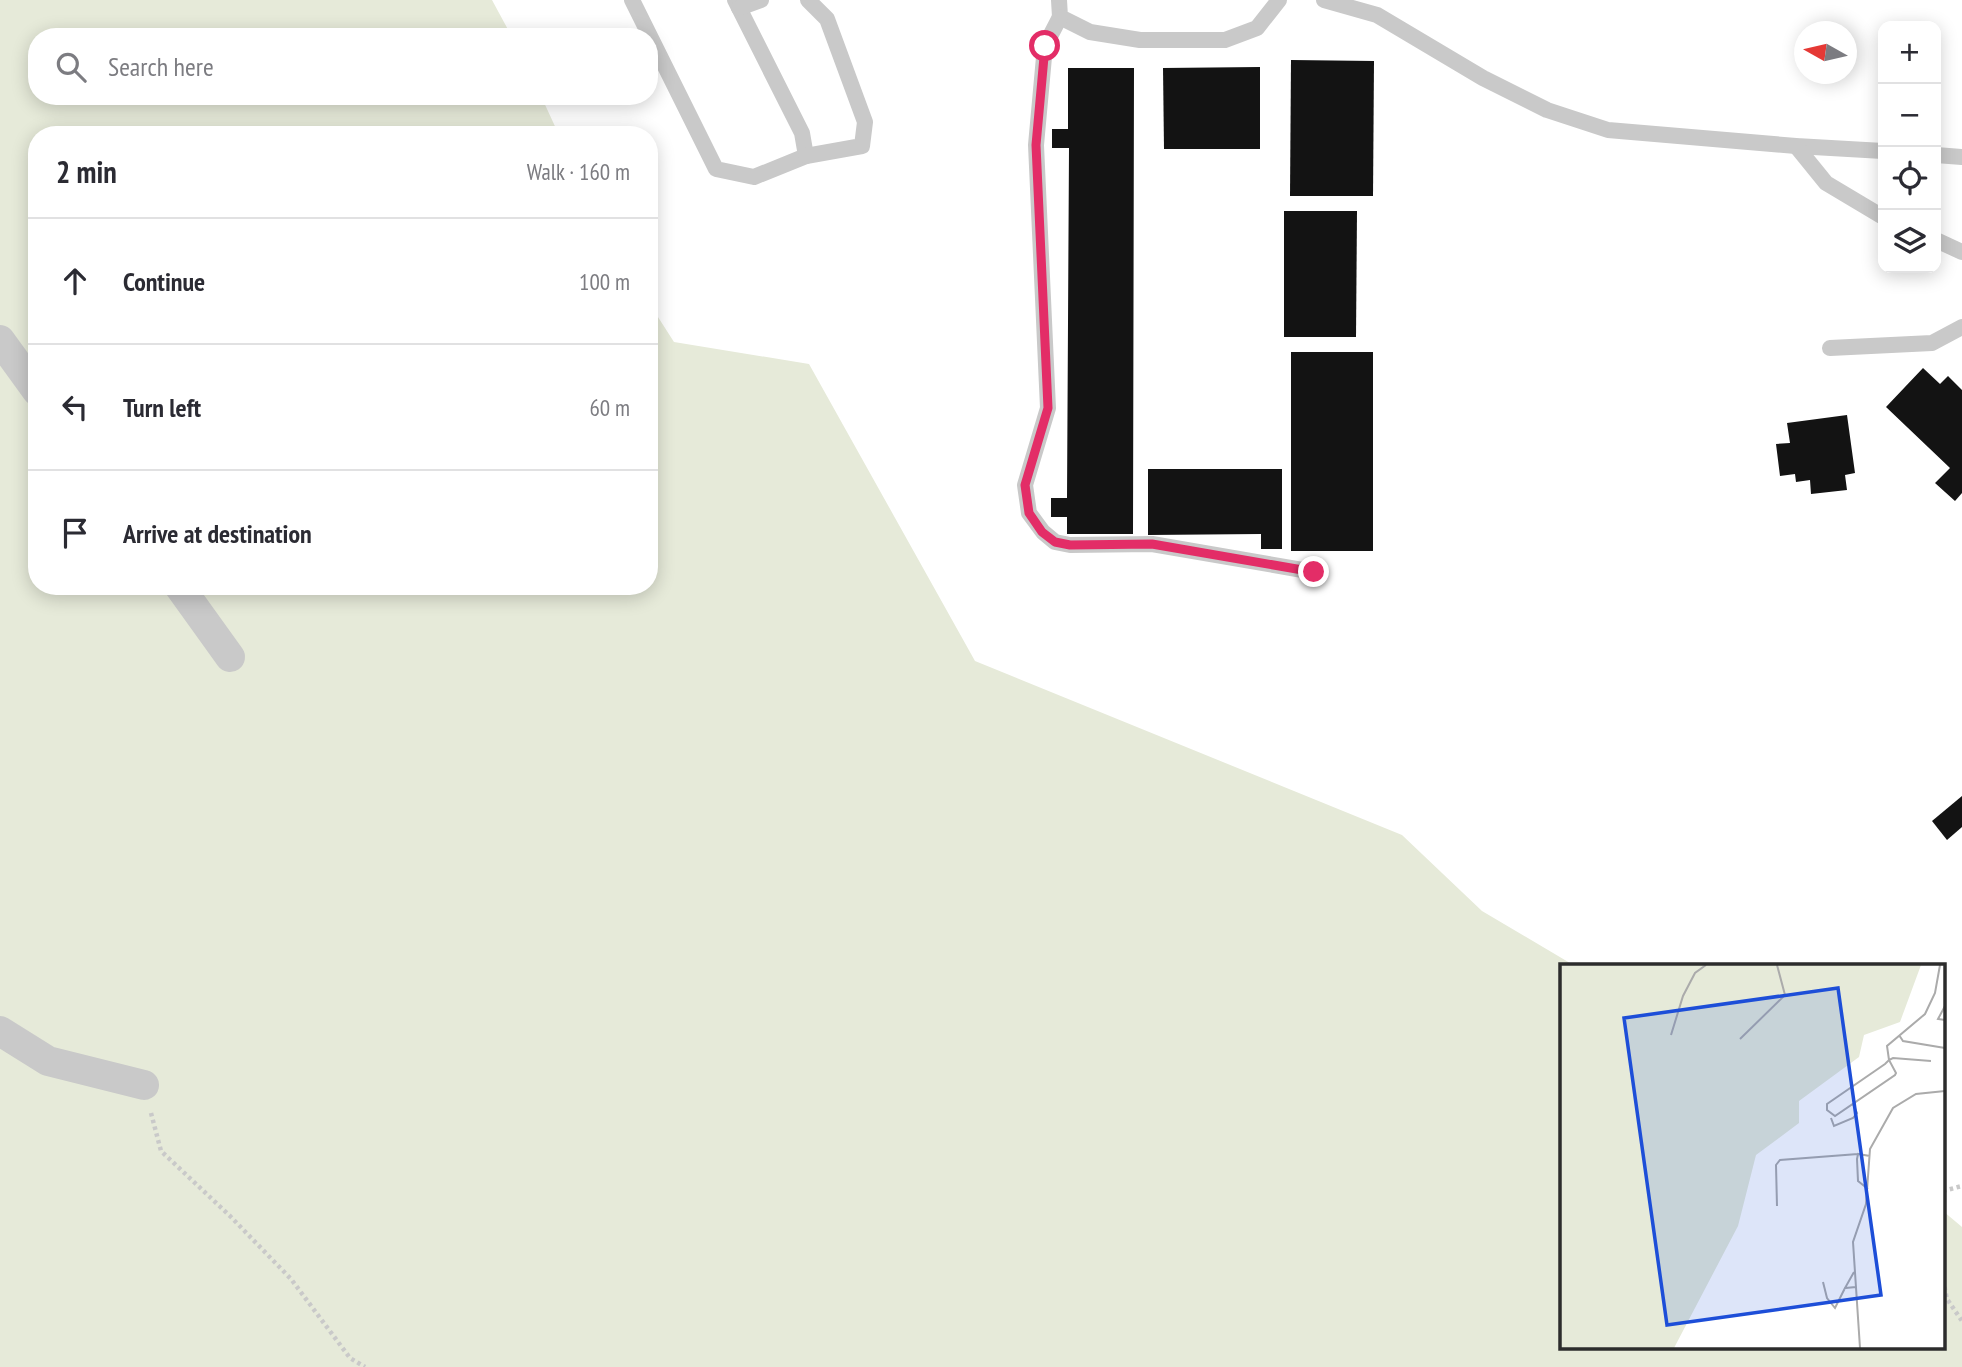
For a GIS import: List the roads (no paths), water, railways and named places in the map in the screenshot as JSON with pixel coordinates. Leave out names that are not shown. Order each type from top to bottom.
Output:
[{"type":"street","points":[[0,340],[28,379]]},
{"type":"street","points":[[185,595],[230,657]]},
{"type":"street","points":[[0,1031],[48,1060],[144,1086]]},
{"type":"lane","points":[[632,0],[646,28]]},
{"type":"lane","points":[[761,0],[737,4],[802,133],[806,156]]},
{"type":"lane","points":[[658,52],[716,169],[754,177],[806,156],[862,146],[864,122],[827,19],[808,0]]},
{"type":"lane","points":[[1059,0],[1060,17],[1045,46],[1036,145],[1048,408],[1025,485],[1029,513],[1042,532],[1055,542],[1070,545],[1152,544],[1314,572]]},
{"type":"lane","points":[[1060,17],[1090,32],[1140,40],[1225,40],[1256,28],[1279,0]]},
{"type":"lane","points":[[1324,0],[1377,15],[1483,78],[1547,110],[1608,130],[1878,151]]},
{"type":"lane","points":[[1796,146],[1826,183],[1878,214]]},
{"type":"lane","points":[[1941,155],[1962,157]]},
{"type":"lane","points":[[1941,242],[1962,252]]},
{"type":"lane","points":[[1830,348],[1932,343],[1962,327]]}]
